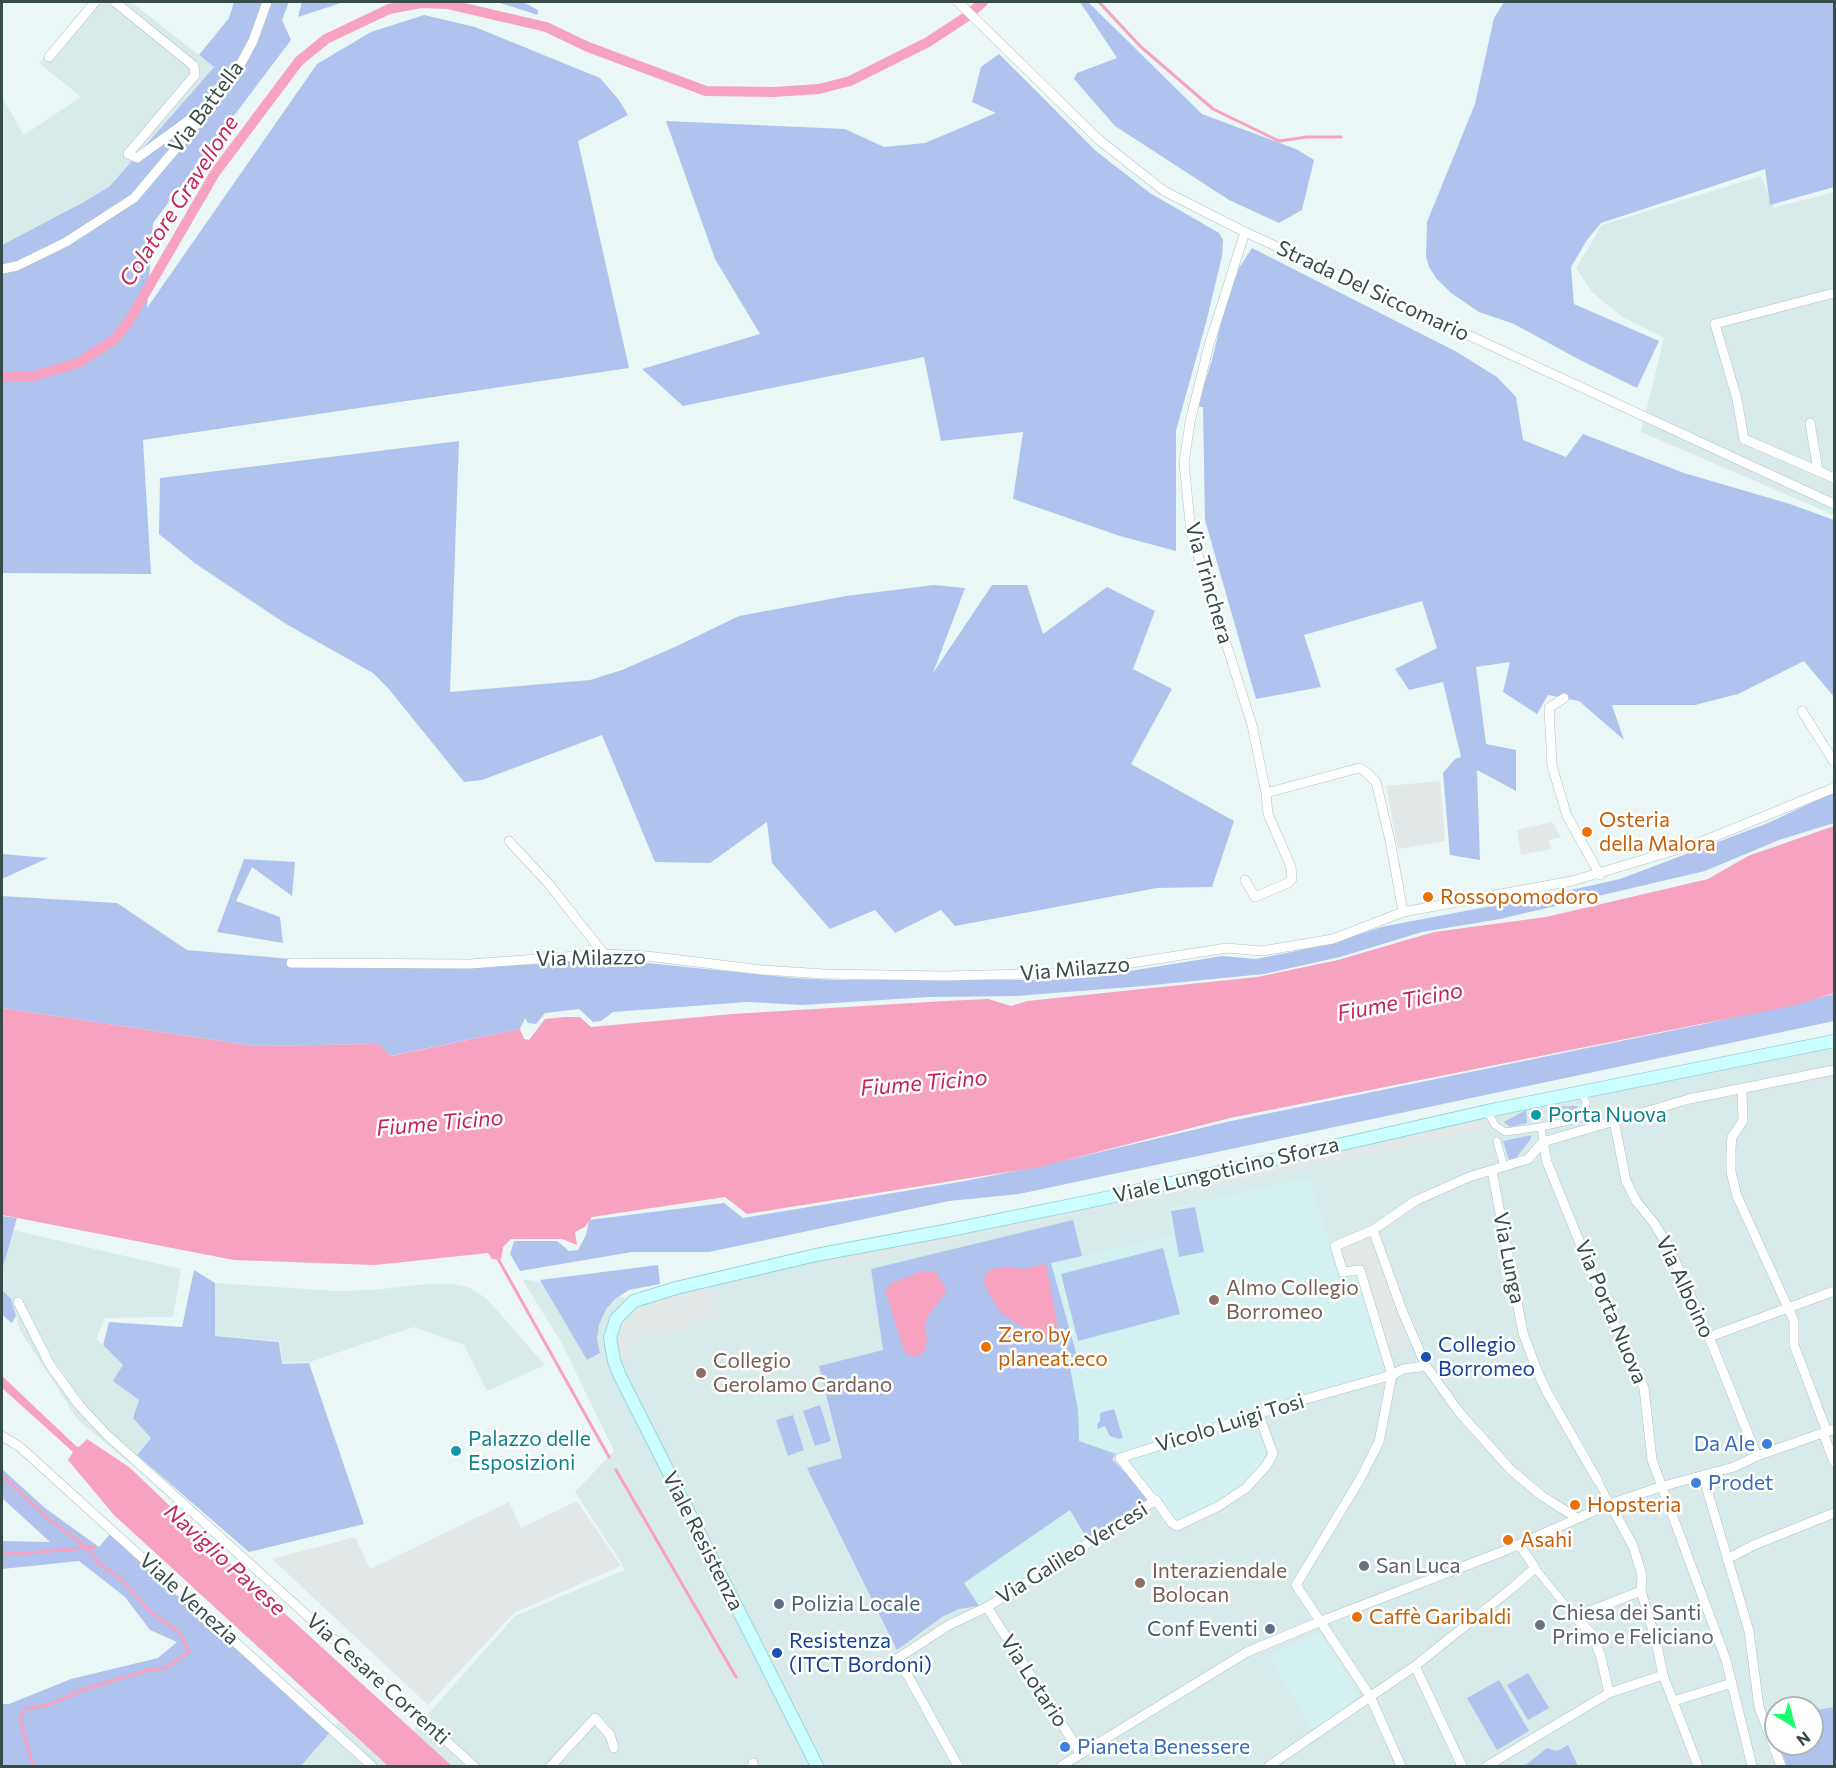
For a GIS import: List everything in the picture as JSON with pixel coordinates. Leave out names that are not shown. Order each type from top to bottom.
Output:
[{"type":"main road","name":"Viale Lungoticino Sforza","points":[[622,1311],[634,1301],[676,1287],[816,1255],[950,1230],[1487,1111],[1834,1041]]},
{"type":"main road","name":"Viale Resistenza","points":[[622,1311],[612,1328],[610,1338],[614,1361],[620,1376],[817,1767]]},
{"type":"street","points":[[50,57],[95,2]]},
{"type":"street","points":[[115,2],[194,66],[195,75],[128,154],[137,158],[192,118],[201,119]]},
{"type":"street","name":"Via Battella","points":[[2,268],[17,266],[66,242],[134,198],[234,76],[253,41],[267,2]]},
{"type":"street","name":"Strada Del Siccomario","points":[[959,2],[1098,139],[1164,191],[1245,232],[1834,504]]},
{"type":"street","name":"Via Trinchera","points":[[1245,232],[1201,373],[1184,463],[1191,532],[1252,725],[1268,814],[1291,867],[1292,879],[1288,884],[1255,897],[1245,880]]},
{"type":"street","points":[[1834,293],[1715,324],[1737,399],[1744,439],[1834,478]]},
{"type":"street","points":[[1810,423],[1818,470]]},
{"type":"street","points":[[1564,698],[1549,708],[1552,766],[1567,816],[1600,875]]},
{"type":"street","points":[[1802,711],[1834,762]]},
{"type":"street","points":[[1266,793],[1359,768],[1366,772],[1376,782],[1390,840],[1403,912]]},
{"type":"street","name":"Via Milazzo","points":[[291,963],[470,964],[604,954],[647,956],[762,970],[825,974],[933,976],[1068,973],[1227,948],[1262,951],[1332,939],[1403,912],[1600,875],[1696,844],[1834,789]]},
{"type":"street","points":[[509,841],[548,883],[604,954]]},
{"type":"street","points":[[1401,1767],[1370,1696],[1324,1622],[1296,1585],[1359,1481],[1379,1442],[1392,1375],[1360,1270],[1343,1272],[1335,1246],[1373,1230],[1415,1201],[1469,1177],[1528,1159],[1543,1142],[1689,1099],[1834,1070]]},
{"type":"street","points":[[1742,1088],[1743,1121],[1732,1137],[1731,1172],[1737,1196],[1794,1321],[1794,1345],[1828,1432],[1834,1462]]},
{"type":"street","points":[[1487,1111],[1495,1125],[1506,1132],[1540,1127],[1578,1119],[1586,1111],[1582,1092]]},
{"type":"street","name":"Via Alboino","points":[[1614,1120],[1626,1180],[1636,1201],[1654,1223],[1672,1254],[1709,1337],[1757,1456]]},
{"type":"street","points":[[1540,1127],[1543,1142]]},
{"type":"street","points":[[1497,1141],[1504,1167]]},
{"type":"street","name":"Via Porta Nuova","points":[[1543,1142],[1547,1162],[1600,1295],[1644,1388],[1648,1441],[1660,1488],[1726,1660],[1752,1767]]},
{"type":"street","name":"Via Lunga","points":[[1492,1171],[1523,1333],[1547,1392],[1610,1504]]},
{"type":"street","points":[[1373,1230],[1403,1313],[1426,1365],[1459,1412],[1511,1470],[1542,1496],[1577,1518]]},
{"type":"street","points":[[1709,1337],[1834,1291]]},
{"type":"street","name":"Via Cesare Correnti","points":[[18,1302],[50,1365],[79,1405],[106,1434],[474,1767]]},
{"type":"street","name":"Vicolo Luigi Tosi","points":[[1155,1501],[1120,1458],[1392,1375],[1403,1369],[1426,1365]]},
{"type":"street","points":[[1155,1501],[1177,1526],[1219,1506],[1246,1488],[1266,1467],[1273,1454],[1259,1415]]},
{"type":"street","points":[[1061,1767],[1248,1652],[1519,1544],[1610,1504],[1734,1467],[1757,1456],[1828,1432]]},
{"type":"street","name":"Viale Venezia","points":[[2,1436],[21,1447],[372,1767]]},
{"type":"street","points":[[1703,1476],[1749,1630],[1759,1707],[1782,1767]]},
{"type":"street","name":"Via Galileo Vercesi","points":[[957,1767],[898,1658],[950,1625],[987,1607],[1155,1501]]},
{"type":"street","points":[[1610,1504],[1632,1546],[1642,1575],[1641,1591],[1656,1641],[1663,1675],[1698,1767]]},
{"type":"street","points":[[1727,1559],[1754,1545],[1834,1513]]},
{"type":"street","points":[[1519,1544],[1535,1568],[1592,1634],[1601,1657],[1609,1693]]},
{"type":"street","points":[[1269,1767],[1415,1666],[1484,1612],[1535,1568]]},
{"type":"street","points":[[1575,1617],[1641,1591]]},
{"type":"street","name":"Via Lotario","points":[[987,1607],[1081,1754]]},
{"type":"street","points":[[1415,1666],[1462,1767]]},
{"type":"street","points":[[1487,1767],[1609,1693],[1663,1675]]},
{"type":"street","points":[[1674,1701],[1732,1683]]},
{"type":"street","points":[[550,1767],[595,1718],[610,1735],[614,1748]]},
{"type":"shaded area","points":[[92,2],[131,2],[214,67],[110,186],[2,245],[2,97],[24,135],[81,97],[39,63]]},
{"type":"shaded area","points":[[234,2],[289,2],[282,20],[291,40],[153,223],[147,308],[317,64],[371,32],[424,15],[475,27],[600,78],[619,100],[628,115],[578,141],[629,368],[143,440],[151,574],[2,573],[2,245],[110,186],[214,67],[199,55],[229,18]]},
{"type":"shaded area","points":[[302,2],[344,2],[298,17]]},
{"type":"shaded area","points":[[497,2],[523,2],[538,10],[538,15]]},
{"type":"shaded area","points":[[1080,2],[1088,2],[1202,114],[1296,149],[1314,160],[1302,210],[1279,223],[1229,200],[1115,126],[1074,79],[1077,73],[1117,58]]},
{"type":"shaded area","points":[[1504,2],[1834,2],[1834,187],[1770,205],[1765,169],[1601,223],[1587,240],[1571,267],[1574,304],[1659,341],[1637,388],[1514,324],[1479,312],[1451,293],[1429,267],[1426,256],[1427,222],[1475,104],[1494,18]]},
{"type":"shaded area","points":[[999,54],[1096,151],[1150,193],[1219,233],[1223,240],[1222,256],[1207,319],[1176,431],[1176,551],[1120,536],[1013,499],[1023,432],[941,441],[924,357],[683,406],[642,369],[760,334],[715,259],[666,121],[845,129],[884,147],[925,143],[996,113],[972,102],[981,67]]},
{"type":"shaded area","points":[[1761,176],[1774,208],[1834,192],[1834,515],[1641,432],[1664,338],[1621,316],[1592,292],[1576,268],[1602,225]]},
{"type":"shaded area","points":[[1252,248],[1457,352],[1497,377],[1516,397],[1523,440],[1566,457],[1583,434],[1684,473],[1790,504],[1834,520],[1834,697],[1804,661],[1738,694],[1695,705],[1612,705],[1624,740],[1579,701],[1548,695],[1537,714],[1503,692],[1510,662],[1476,667],[1486,744],[1516,750],[1516,791],[1477,770],[1480,860],[1450,855],[1443,773],[1455,759],[1461,757],[1443,682],[1409,690],[1395,669],[1437,648],[1422,601],[1304,635],[1321,687],[1256,699],[1205,520],[1203,407],[1197,407],[1223,314],[1239,268]]},
{"type":"shaded area","points":[[459,441],[450,692],[590,680],[622,670],[739,616],[846,596],[934,585],[965,588],[933,673],[992,585],[1027,585],[1043,634],[1107,587],[1155,611],[1133,669],[1172,689],[1131,764],[1234,821],[1212,887],[1157,888],[955,926],[941,910],[895,933],[875,910],[830,929],[772,863],[767,822],[710,863],[655,862],[602,735],[482,780],[464,782],[388,688],[373,673],[286,624],[196,564],[159,534],[160,478]]},
{"type":"shaded area","points":[[1440,781],[1445,841],[1398,849],[1386,786]]},
{"type":"shaded area","points":[[1834,792],[1834,823],[1779,840],[1705,871],[1500,919],[1422,932],[1340,957],[1264,974],[1016,996],[929,997],[802,1005],[747,1002],[613,1012],[601,1021],[593,1022],[579,1009],[545,1013],[536,1024],[528,1023],[525,1018],[520,1029],[390,1056],[378,1044],[254,1046],[2,1008],[2,896],[117,903],[187,950],[303,960],[444,965],[524,965],[608,959],[794,978],[1048,980],[1093,977],[1222,956],[1256,959],[1331,944],[1381,927],[1620,879],[1768,823]]},
{"type":"shaded area","points":[[1552,822],[1561,837],[1549,840],[1551,849],[1521,855],[1517,830]]},
{"type":"shaded area","points":[[2,854],[48,858],[2,879]]},
{"type":"shaded area","points":[[244,859],[295,862],[292,896],[252,867],[236,901],[280,917],[283,943],[217,932]]},
{"type":"shaded area","points":[[1834,994],[1834,1021],[1019,1194],[949,1201],[709,1252],[632,1252],[520,1271],[510,1254],[514,1241],[557,1241],[569,1251],[578,1250],[586,1235],[589,1220],[724,1203],[743,1218],[965,1181],[1045,1165],[1231,1121],[1704,1024]]},
{"type":"shaded area","points":[[1834,1048],[1834,1766],[452,1766],[413,1731],[515,1616],[624,1570],[575,1492],[614,1451],[561,1342],[522,1279],[629,1298],[1654,1073]]},
{"type":"shaded area","points":[[1578,1106],[1574,1114],[1550,1119],[1548,1107]]},
{"type":"shaded area","points":[[1526,1110],[1527,1123],[1510,1127],[1504,1122]]},
{"type":"shaded area","points":[[1482,1120],[1484,1130],[828,1266],[826,1256]]},
{"type":"shaded area","points":[[1532,1135],[1515,1159],[1509,1160],[1503,1141]]},
{"type":"shaded area","name":"Almo Collegio Borromeo","points":[[1309,1178],[1340,1280],[1358,1274],[1389,1373],[1118,1455],[1079,1441],[1078,1410],[1068,1358],[1077,1355],[1051,1263],[1171,1236],[1166,1209]]},
{"type":"shaded area","points":[[1195,1207],[1204,1252],[1179,1257],[1171,1211]]},
{"type":"shaded area","points":[[2,1216],[17,1218],[2,1270]]},
{"type":"shaded area","points":[[1073,1220],[1082,1256],[1051,1263],[1077,1356],[1068,1358],[1078,1410],[1079,1441],[1116,1454],[1112,1459],[1151,1499],[1087,1539],[1070,1510],[964,1583],[979,1606],[959,1609],[942,1617],[897,1650],[807,1468],[842,1458],[819,1366],[883,1350],[871,1269]]},
{"type":"shaded area","points":[[13,1230],[181,1269],[173,1317],[105,1318],[96,1339],[123,1365],[139,1400],[151,1438],[129,1463],[77,1419],[20,1330],[11,1300],[2,1290],[2,1270]]},
{"type":"shaded area","points":[[1373,1238],[1410,1349],[1390,1356],[1360,1264],[1346,1268],[1340,1249]]},
{"type":"shaded area","points":[[1163,1248],[1180,1314],[1078,1341],[1061,1274]]},
{"type":"shaded area","points":[[658,1265],[660,1284],[629,1290],[615,1299],[606,1309],[599,1325],[597,1339],[600,1353],[587,1360],[540,1280]]},
{"type":"shaded area","points":[[194,1270],[215,1283],[215,1336],[279,1342],[282,1364],[309,1363],[364,1524],[249,1552],[137,1455],[151,1438],[133,1418],[139,1400],[113,1381],[123,1365],[103,1345],[109,1322],[182,1327]]},
{"type":"shaded area","points":[[215,1283],[336,1291],[373,1290],[426,1284],[452,1284],[468,1287],[486,1298],[545,1365],[487,1391],[464,1345],[414,1327],[310,1362],[282,1363],[280,1341],[215,1336]]},
{"type":"shaded area","points":[[710,1287],[717,1318],[693,1324],[693,1328],[630,1341],[629,1354],[622,1358],[618,1344],[621,1329],[627,1317],[640,1306]]},
{"type":"shaded area","points":[[2,1290],[11,1299],[16,1316],[12,1323],[2,1315]]},
{"type":"shaded area","points":[[820,1405],[831,1441],[815,1446],[803,1411]]},
{"type":"shaded area","points":[[1114,1409],[1123,1438],[1119,1439],[1110,1436],[1105,1426],[1098,1429],[1097,1424],[1100,1421],[1100,1413]]},
{"type":"shaded area","points":[[793,1415],[804,1450],[788,1456],[776,1420]]},
{"type":"shaded area","points":[[1249,1423],[1267,1451],[1263,1462],[1222,1503],[1176,1523],[1125,1461]]},
{"type":"shaded area","points":[[2,1469],[45,1508],[99,1547],[110,1534],[332,1730],[301,1766],[2,1766],[2,1704],[9,1704],[71,1679],[158,1658],[177,1642],[150,1630],[125,1597],[79,1561],[2,1569],[2,1541],[50,1542],[2,1498]]},
{"type":"shaded area","points":[[577,1501],[621,1566],[514,1613],[428,1705],[272,1559],[355,1537],[370,1569],[509,1502],[521,1528]]},
{"type":"shaded area","points":[[1070,1509],[1087,1539],[1007,1593],[979,1606],[964,1584]]},
{"type":"shaded area","points":[[1319,1632],[1348,1676],[1359,1698],[1313,1730],[1269,1657]]},
{"type":"shaded area","points":[[1528,1673],[1549,1708],[1528,1720],[1507,1685]]},
{"type":"shaded area","points":[[1499,1680],[1529,1731],[1497,1750],[1467,1698]]},
{"type":"shaded area","points":[[1834,1707],[1834,1766],[1787,1766],[1783,1756],[1824,1756],[1824,1709]]},
{"type":"shaded area","points":[[339,1722],[388,1766],[301,1766]]},
{"type":"shaded area","points":[[1568,1745],[1578,1766],[1519,1766],[1527,1764],[1547,1748],[1557,1751]]},
{"type":"water","name":"Fiume Ticino","points":[[1834,826],[1834,993],[1791,1006],[1230,1118],[1039,1167],[747,1214],[725,1197],[592,1217],[585,1227],[575,1232],[577,1245],[562,1239],[511,1239],[503,1247],[501,1259],[498,1260],[492,1259],[488,1253],[375,1265],[234,1260],[2,1215],[2,1008],[254,1046],[378,1044],[391,1056],[520,1029],[524,1039],[529,1040],[545,1019],[564,1017],[580,1017],[591,1027],[732,1014],[945,1001],[988,999],[1011,1006],[1027,1001],[1257,977],[1338,960],[1434,932],[1546,917],[1708,879],[1748,856]]},
{"type":"water","points":[[1046,1264],[1059,1333],[1057,1336],[1031,1332],[1002,1314],[983,1280],[988,1271],[1001,1267],[1025,1269]]},
{"type":"water","points":[[935,1271],[947,1291],[929,1314],[925,1325],[927,1341],[924,1352],[914,1357],[905,1353],[885,1290],[892,1283],[920,1272]]},
{"type":"water","name":"Naviglio Pavese","points":[[2,1376],[76,1446],[79,1447],[87,1439],[129,1467],[235,1568],[452,1766],[388,1766],[114,1515],[68,1460],[73,1452],[2,1388]]},
{"type":"waterway","name":"Colatore Gravellone","points":[[2,377],[33,376],[78,363],[115,339],[129,321],[215,173],[299,61],[326,39],[389,9],[421,3],[447,4],[546,27],[588,47],[706,91],[773,92],[819,89],[850,81],[928,42],[966,17],[983,2]]},
{"type":"waterway","points":[[1099,2],[1140,46],[1213,109],[1279,141],[1307,137],[1341,137]]},
{"type":"waterway","points":[[497,1257],[609,1457]]},
{"type":"waterway","points":[[616,1470],[736,1677]]},
{"type":"waterway","points":[[2,1475],[47,1518],[88,1548],[99,1564],[118,1576],[151,1612],[180,1633],[189,1652],[165,1668],[124,1677],[85,1689],[48,1705],[25,1709],[20,1719],[33,1766]]},
{"type":"waterway","points":[[2,1553],[95,1547]]},
{"type":"place","name":"Osteria della Malora","points":[[1587,832]]},
{"type":"place","name":"Rossopomodoro","points":[[1428,897]]},
{"type":"place","name":"Porta Nuova","points":[[1536,1115]]},
{"type":"place","name":"Almo Collegio Borromeo","points":[[1214,1300]]},
{"type":"place","name":"Zero by planeat.eco","points":[[986,1347]]},
{"type":"place","name":"Collegio Borromeo","points":[[1426,1357]]},
{"type":"place","name":"Collegio Gerolamo Cardano","points":[[701,1373]]},
{"type":"place","name":"Da Ale","points":[[1767,1444]]},
{"type":"place","name":"Palazzo delle Esposizioni","points":[[456,1451]]},
{"type":"place","name":"Prodet","points":[[1696,1483]]},
{"type":"place","name":"Hopsteria","points":[[1575,1505]]},
{"type":"place","name":"Asahi","points":[[1508,1540]]},
{"type":"place","name":"San Luca","points":[[1364,1566]]},
{"type":"place","name":"Interaziendale Bolocan","points":[[1140,1583]]},
{"type":"place","name":"Polizia Locale","points":[[779,1604]]},
{"type":"place","name":"Caffè Garibaldi","points":[[1357,1617]]},
{"type":"place","name":"Chiesa dei Santi Primo e Feliciano","points":[[1540,1625]]},
{"type":"place","name":"Conf Eventi","points":[[1270,1629]]},
{"type":"place","name":"Resistenza (ITCT Bordoni)","points":[[777,1653]]},
{"type":"place","name":"Pianeta Benessere","points":[[1065,1747]]}]
